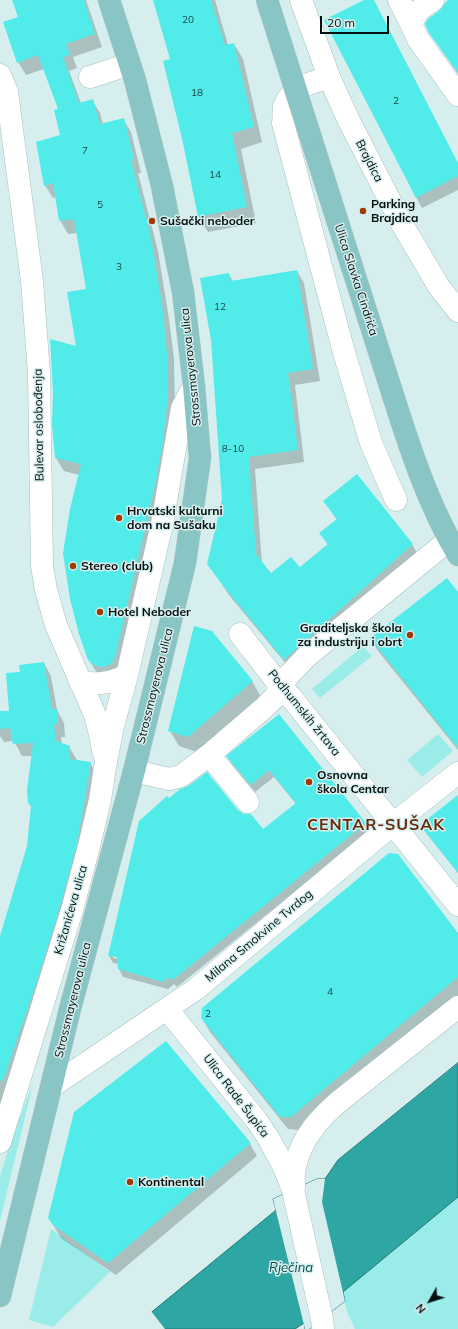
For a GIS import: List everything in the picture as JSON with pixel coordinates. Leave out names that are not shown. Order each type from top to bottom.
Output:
[{"type":"main road","name":"Strossmayerova ulica","points":[[0,1296],[94,918],[134,771],[185,563],[200,458],[194,386],[183,292],[162,186],[130,64],[108,0]]},
{"type":"main road","name":"Ulica Slavka Cindrića","points":[[267,0],[411,451],[454,548]]},
{"type":"street","name":"Brajdica","points":[[301,0],[329,77],[348,121],[402,224],[439,287],[458,311]]},
{"type":"street","points":[[399,0],[418,39],[458,95]]},
{"type":"street","points":[[411,24],[418,11],[433,0]]},
{"type":"street","points":[[90,77],[130,64]]},
{"type":"street","name":"Bulevar oslobođenja","points":[[0,75],[7,92],[32,282],[39,373],[42,566],[46,590],[56,625],[99,730],[103,747],[105,767]]},
{"type":"street","points":[[329,77],[299,87],[290,96],[284,107],[283,123],[345,357],[371,443],[396,500]]},
{"type":"street","name":"Križanićeva ulica","points":[[0,1142],[72,910],[100,800],[113,726],[127,675],[159,500],[182,408],[194,386]]},
{"type":"street","points":[[134,771],[169,779],[181,776],[209,755],[265,707],[287,677],[306,657],[454,548]]},
{"type":"street","name":"Podhumskih žrtava","points":[[240,634],[281,687],[290,696],[458,905]]},
{"type":"street","points":[[80,682],[90,684],[107,683],[127,675]]},
{"type":"street","points":[[209,755],[248,802]]},
{"type":"street","name":"Milana Smokvine Tvrdog","points":[[52,1087],[196,989],[393,824],[458,773]]},
{"type":"street","points":[[322,1324],[294,1190],[294,1168],[302,1145],[311,1130],[324,1115],[458,1008]]},
{"type":"street","name":"Ulica Rade Šupića","points":[[167,1009],[257,1121],[269,1139],[294,1190]]},
{"type":"shaded area","points":[[363,646],[372,656],[320,698],[312,689]]},
{"type":"shaded area","points":[[438,734],[453,751],[422,777],[407,760]]},
{"type":"shaded area","points":[[33,1084],[0,1221],[0,1176],[14,1132]]},
{"type":"shaded area","points":[[458,1197],[458,1329],[355,1329],[347,1312],[342,1292]]},
{"type":"shaded area","points":[[51,1229],[110,1272],[53,1327],[29,1320]]},
{"type":"water","name":"Rječina","points":[[458,1063],[458,1197],[343,1292],[345,1301],[309,1329],[305,1329],[304,1323],[295,1329],[131,1329],[276,1210],[273,1199],[317,1179],[325,1179],[338,1160]]},
{"type":"pier","points":[[317,1179],[325,1179],[322,1202],[345,1301],[309,1329],[305,1329],[273,1199]]},
{"type":"pier","points":[[273,1209],[274,1211],[151,1311],[165,1329],[129,1329],[150,1310]]},
{"type":"building","points":[[12,0],[84,0],[95,34],[66,44],[70,55],[63,57],[79,103],[93,99],[100,124],[124,118],[134,159],[131,160],[151,237],[162,304],[167,352],[168,396],[163,440],[156,481],[116,653],[113,662],[107,666],[101,667],[94,665],[88,660],[79,634],[70,599],[63,553],[70,509],[81,464],[55,458],[52,425],[53,393],[50,339],[76,346],[67,292],[86,289],[74,219],[59,221],[53,183],[44,186],[36,142],[60,135],[54,110],[58,109],[38,55],[17,63],[3,22],[18,17]]},
{"type":"building","points":[[153,0],[211,0],[225,45],[234,43],[254,127],[232,133],[247,207],[198,217],[183,143],[163,61],[170,59]]},
{"type":"building","points":[[364,0],[374,0],[458,163],[458,176],[416,198],[324,20]]},
{"type":"building","points":[[448,0],[458,0],[458,73],[429,33],[425,24],[428,19],[440,10]]},
{"type":"building","points":[[297,270],[313,369],[288,373],[298,450],[249,457],[256,554],[271,573],[291,557],[300,567],[328,544],[319,533],[337,519],[323,501],[357,474],[413,544],[284,660],[207,564],[222,500],[211,340],[200,278],[229,273],[231,281]]},
{"type":"building","points":[[447,578],[458,592],[458,748],[370,638]]},
{"type":"building","points":[[194,626],[212,631],[253,681],[188,737],[168,731]]},
{"type":"building","points":[[44,662],[52,709],[57,709],[58,724],[54,725],[56,741],[70,746],[70,759],[91,762],[77,844],[60,907],[3,1081],[0,1080],[0,936],[27,846],[31,806],[28,803],[27,790],[33,743],[13,744],[10,728],[0,729],[0,711],[9,711],[6,673],[20,672],[19,665]]},
{"type":"building","points":[[279,714],[366,823],[173,980],[169,977],[163,982],[118,969],[117,957],[108,956],[139,821],[167,796],[169,798],[180,789],[188,786],[207,772],[238,810],[244,814],[251,814],[263,829],[296,803],[269,770],[251,785],[226,756]]},
{"type":"building","points":[[458,795],[458,873],[420,825]]},
{"type":"building","points":[[389,853],[398,854],[458,933],[458,977],[291,1117],[280,1117],[201,1018],[202,1008]]},
{"type":"building","name":"Kontinental","points":[[166,1041],[251,1143],[108,1263],[53,1225],[48,1218],[74,1112]]},
{"type":"place","name":"Parking Brajdica","points":[[363,211]]},
{"type":"place","name":"Sušački neboder","points":[[152,221]]},
{"type":"place","name":"Hrvatski kulturni dom na Sušaku","points":[[119,518]]},
{"type":"place","name":"Stereo (club)","points":[[73,566]]},
{"type":"place","name":"Hotel Neboder","points":[[100,612]]},
{"type":"place","name":"Graditeljska škola za industriju i obrt","points":[[410,635]]},
{"type":"place","name":"Osnovna škola Centar","points":[[309,782]]},
{"type":"place","name":"Kontinental","points":[[130,1182]]},
{"type":"district","name":"CENTAR-SUŠAK","points":[[376,825]]}]
